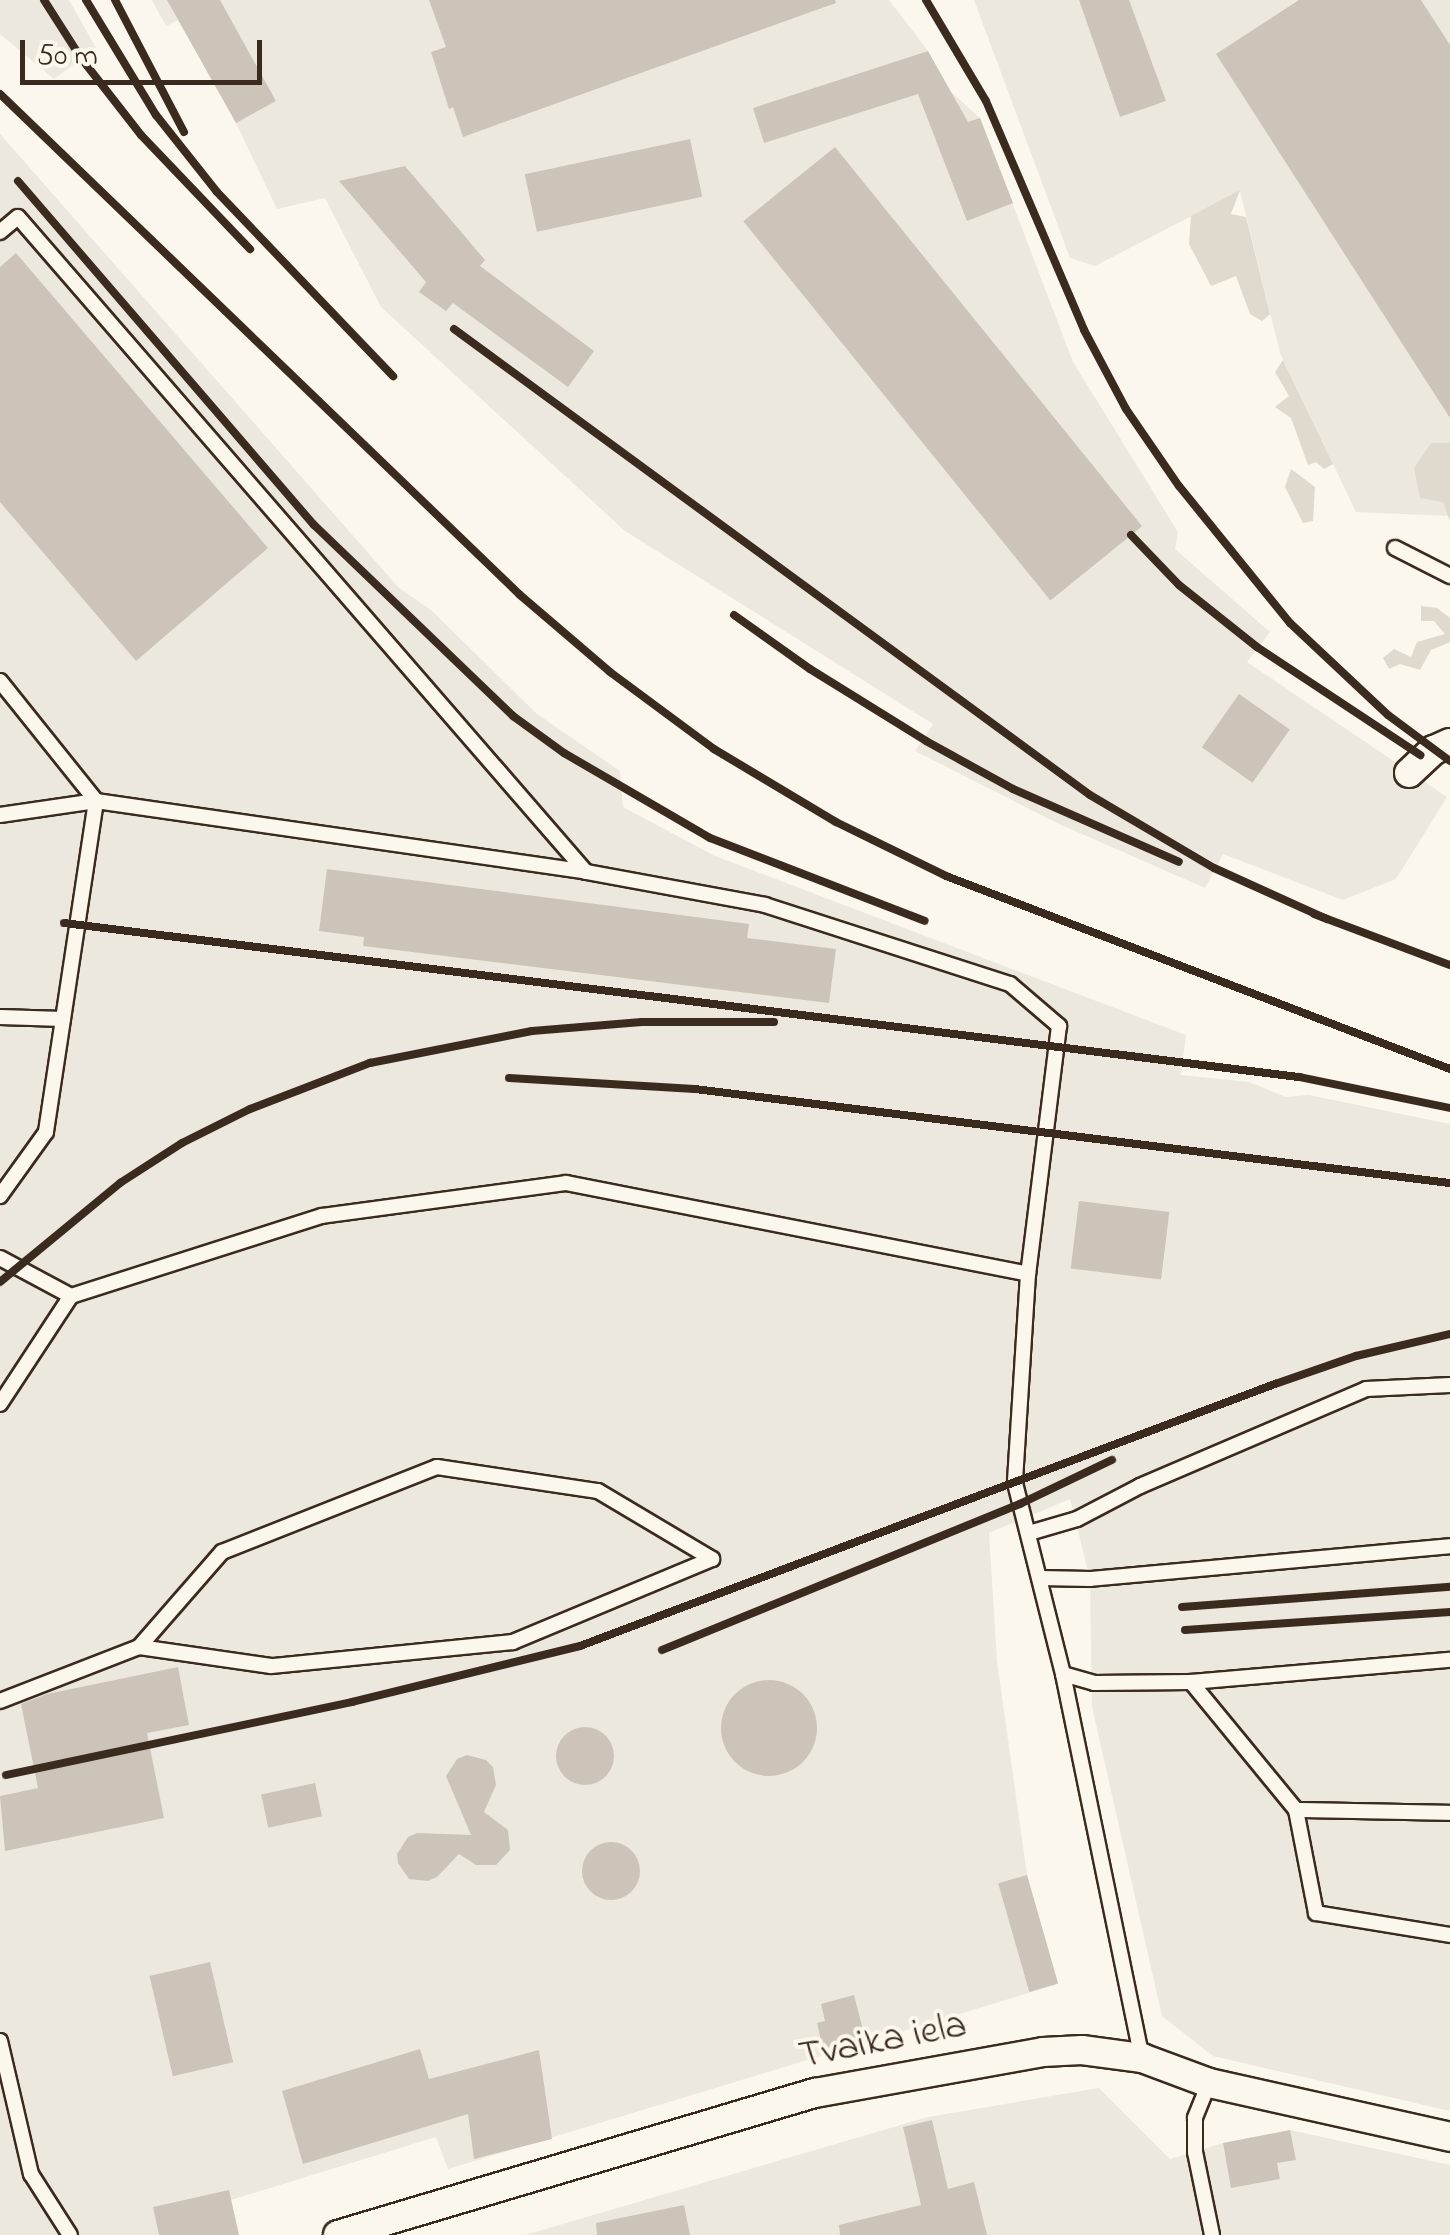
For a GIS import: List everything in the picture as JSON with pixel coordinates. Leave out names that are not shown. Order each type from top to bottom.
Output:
[{"type":"street","points":[[1409,773],[1434,750],[1450,744]]},
{"type":"street","name":"Tvaika iela","points":[[338,2235],[815,2093],[1043,2052],[1082,2050],[1142,2058],[1209,2082],[1450,2137]]},
{"type":"lane","points":[[0,232],[18,216],[586,872]]},
{"type":"lane","points":[[1395,548],[1450,576]]},
{"type":"lane","points":[[0,681],[96,801],[46,1132],[0,1196]]},
{"type":"lane","points":[[0,814],[96,801],[586,872],[765,906],[1010,984],[1059,1026],[1028,1274],[1015,1484],[1064,1674],[1142,2058]]},
{"type":"lane","points":[[0,1017],[63,1019]]},
{"type":"lane","points":[[0,1404],[71,1296],[322,1216],[566,1183],[1028,1274]]},
{"type":"lane","points":[[0,1258],[71,1296]]},
{"type":"lane","points":[[1029,1533],[1077,1519],[1140,1486],[1366,1390],[1450,1385]]},
{"type":"lane","points":[[0,1702],[139,1647],[222,1552],[437,1467],[598,1490],[712,1559],[513,1642],[271,1666],[139,1647]]},
{"type":"lane","points":[[1040,1578],[1090,1579],[1450,1546]]},
{"type":"lane","points":[[1064,1674],[1094,1683],[1191,1682],[1450,1660]]},
{"type":"lane","points":[[1191,1682],[1296,1810],[1316,1912],[1450,1934]]},
{"type":"lane","points":[[1296,1810],[1450,1814]]},
{"type":"lane","points":[[0,2042],[31,2174],[70,2235]]},
{"type":"lane","points":[[1209,2082],[1195,2118],[1195,2152],[1212,2235]]},
{"type":"shaded area","points":[[0,0],[69,0],[96,48],[54,79],[0,34]]},
{"type":"shaded area","points":[[152,0],[889,0],[928,51],[950,91],[980,118],[1073,362],[1178,532],[1175,549],[1270,632],[1247,662],[1447,797],[1396,879],[1343,900],[1223,854],[1205,888],[1059,824],[915,751],[933,724],[625,531],[381,307],[325,198],[277,209],[236,123],[178,20],[166,26]]},
{"type":"shaded area","points":[[974,0],[1450,0],[1450,516],[1356,512],[1280,353],[1240,191],[1095,266],[1070,258]]},
{"type":"shaded area","points":[[0,134],[399,588],[431,610],[537,714],[620,771],[623,807],[715,856],[1186,1035],[1181,1075],[1249,1082],[1286,1097],[1309,1095],[1450,1124],[1450,2111],[1213,2056],[1162,2016],[1092,1707],[1090,1579],[1070,1499],[989,1533],[997,1661],[1027,1875],[1058,1984],[448,2169],[436,2137],[231,2200],[189,2235],[0,2235]]},
{"type":"shaded area","points":[[1240,190],[1231,214],[1246,217],[1270,314],[1262,321],[1250,314],[1236,276],[1211,286],[1189,244],[1191,216]]},
{"type":"shaded area","points":[[1283,360],[1333,464],[1324,469],[1316,462],[1308,465],[1291,418],[1275,407],[1289,396],[1275,372]]},
{"type":"shaded area","points":[[1431,443],[1450,443],[1450,522],[1443,502],[1420,498],[1414,468]]},
{"type":"shaded area","points":[[1291,469],[1315,487],[1313,521],[1303,523],[1285,487]]},
{"type":"shaded area","points":[[1421,606],[1437,608],[1450,618],[1450,642],[1431,650],[1420,670],[1400,664],[1389,669],[1383,658],[1394,649],[1411,657],[1417,642],[1445,634],[1434,621],[1421,621]]},
{"type":"shaded area","points":[[1099,2088],[1170,2159],[1223,2143],[1290,2130],[1450,2165],[1450,2235],[525,2235],[928,2117]]},
{"type":"building","points":[[167,0],[220,0],[276,101],[236,123]]},
{"type":"building","points":[[429,0],[836,3],[463,137],[453,107],[449,109],[431,52],[446,47]]},
{"type":"building","points":[[1079,0],[1129,0],[1166,101],[1120,117]]},
{"type":"building","points":[[1299,0],[1421,0],[1450,45],[1450,418],[1216,54]]},
{"type":"building","points":[[928,51],[968,122],[980,118],[1013,203],[967,221],[918,94],[764,143],[753,108]]},
{"type":"building","points":[[690,139],[702,197],[537,232],[525,174]]},
{"type":"building","points":[[835,147],[1142,526],[1050,601],[743,221]]},
{"type":"building","points":[[405,166],[485,260],[480,266],[594,351],[568,387],[453,303],[446,311],[419,292],[426,282],[339,181]]},
{"type":"building","points":[[16,253],[268,548],[136,661],[0,502],[0,267]]},
{"type":"building","points":[[1239,694],[1290,730],[1253,783],[1202,747]]},
{"type":"building","points":[[327,869],[749,924],[747,938],[836,949],[829,1003],[363,946],[364,937],[319,931]]},
{"type":"building","points":[[1079,1201],[1169,1212],[1161,1280],[1071,1268]]},
{"type":"building","points":[[178,1667],[189,1725],[147,1733],[164,1818],[5,1851],[0,1796],[38,1788],[21,1704],[47,1694]]},
{"type":"building","points":[[769,1680],[787,1684],[803,1694],[813,1710],[817,1728],[813,1746],[803,1762],[787,1772],[769,1776],[751,1772],[735,1762],[725,1746],[721,1728],[725,1710],[735,1694],[751,1684]]},
{"type":"building","points":[[585,1727],[606,1735],[614,1756],[606,1777],[585,1785],[564,1777],[556,1756],[564,1735]]},
{"type":"building","points":[[467,1755],[486,1760],[493,1767],[496,1785],[484,1812],[508,1830],[510,1850],[496,1865],[476,1865],[459,1854],[437,1877],[428,1881],[409,1879],[397,1854],[408,1837],[417,1833],[471,1835],[446,1776],[457,1759]]},
{"type":"building","points":[[315,1783],[322,1816],[268,1828],[261,1794]]},
{"type":"building","points":[[611,1842],[632,1850],[640,1871],[632,1892],[611,1900],[590,1892],[582,1871],[590,1850]]},
{"type":"building","points":[[1027,1875],[1058,1984],[1029,1992],[998,1883]]},
{"type":"building","points":[[210,1962],[233,2062],[173,2076],[150,1976]]},
{"type":"building","points":[[854,1995],[865,2038],[823,2049],[817,2023],[825,2021],[821,2004]]},
{"type":"building","points":[[420,2049],[429,2079],[539,2050],[552,2139],[474,2159],[468,2114],[303,2164],[282,2091]]},
{"type":"building","points":[[932,2120],[948,2189],[974,2182],[987,2235],[840,2235],[839,2225],[921,2205],[903,2127]]},
{"type":"building","points":[[1290,2130],[1296,2160],[1277,2163],[1280,2179],[1231,2188],[1223,2143]]},
{"type":"building","points":[[229,2190],[239,2235],[159,2235],[153,2207]]},
{"type":"building","points":[[684,2205],[690,2235],[597,2235],[596,2223]]},
{"type":"railway","points":[[44,0],[81,58],[141,135],[250,249]]},
{"type":"railway","points":[[86,0],[156,115],[217,192],[393,376]]},
{"type":"railway","points":[[115,0],[184,132]]},
{"type":"railway","points":[[926,0],[986,101],[1084,330],[1126,409],[1179,486],[1290,623],[1388,715],[1450,761]]},
{"type":"railway","points":[[0,94],[520,595],[610,672],[714,749],[836,822],[946,876],[1450,1069]]},
{"type":"railway","points":[[18,181],[314,525],[513,716],[564,753],[710,838],[925,921]]},
{"type":"railway","points":[[454,329],[1090,795],[1214,868],[1327,919]]},
{"type":"railway","points":[[1131,535],[1179,585],[1257,647],[1420,755]]},
{"type":"railway","points":[[734,615],[810,669],[926,741],[1013,789],[1179,862]]},
{"type":"railway","points":[[1314,914],[1450,965]]},
{"type":"railway","points":[[64,923],[1299,1077],[1450,1108]]},
{"type":"railway","points":[[0,1282],[120,1183],[182,1143],[250,1109],[370,1063],[532,1031],[642,1022],[774,1022]]},
{"type":"railway","points":[[509,1078],[695,1089],[1450,1183]]},
{"type":"railway","points":[[6,1775],[352,1702],[580,1646],[1275,1384],[1356,1356],[1450,1334]]},
{"type":"railway","points":[[662,1650],[1020,1504],[1112,1460]]},
{"type":"railway","points":[[1182,1607],[1450,1587]]},
{"type":"railway","points":[[1185,1630],[1450,1612]]}]
